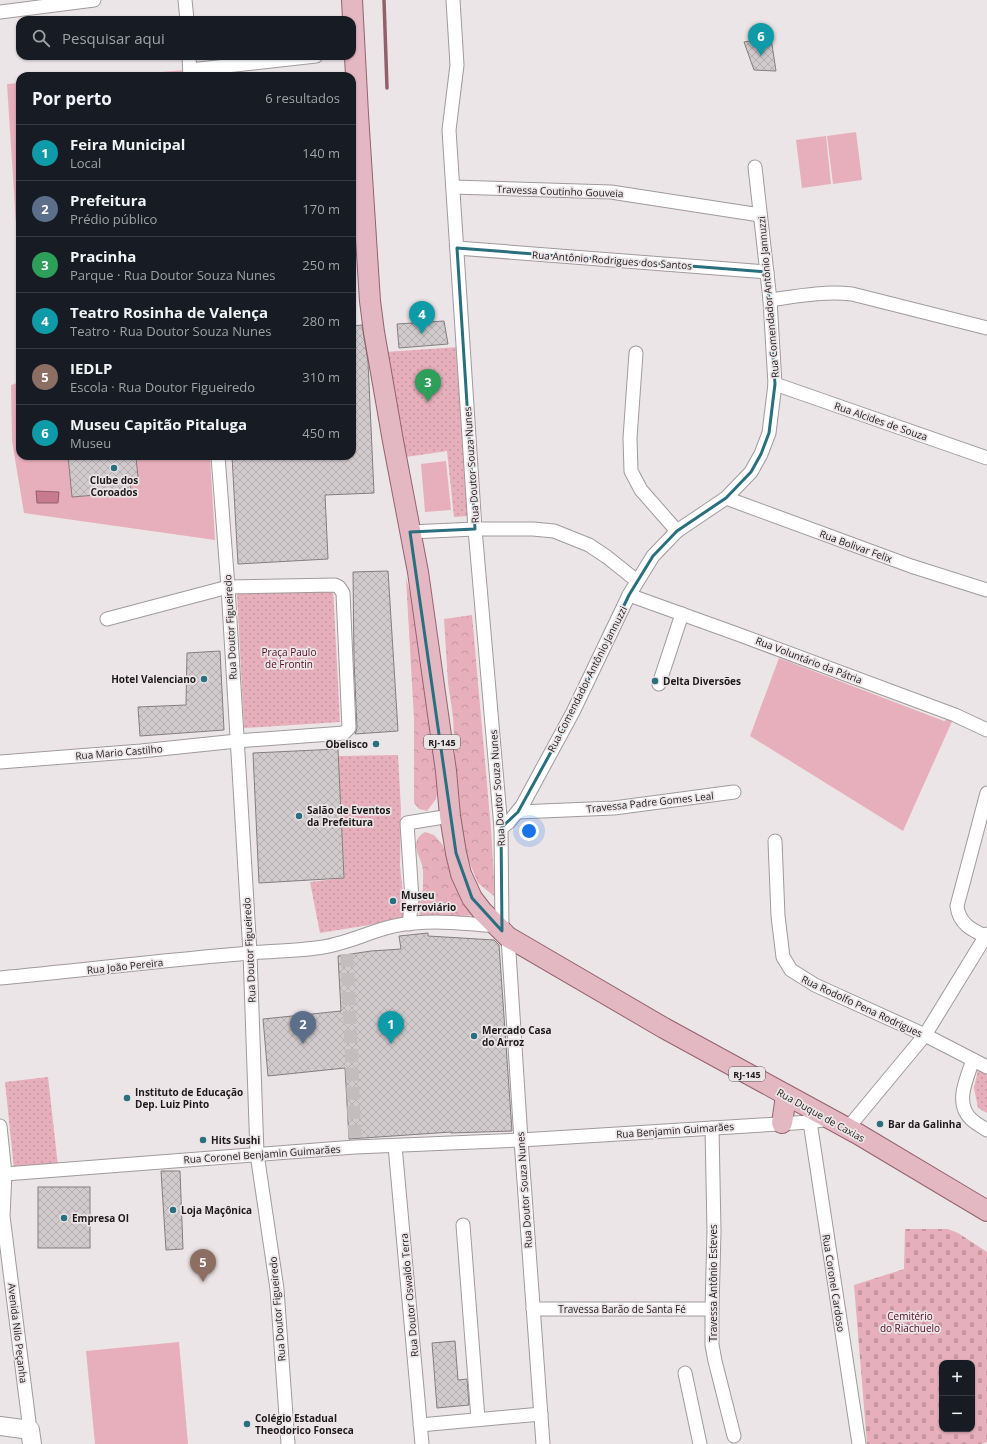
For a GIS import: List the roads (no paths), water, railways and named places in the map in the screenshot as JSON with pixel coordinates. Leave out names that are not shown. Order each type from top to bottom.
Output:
[{"type":"main road","name":"RJ-145","points":[[352,0],[352,16]]},
{"type":"main road","name":"RJ-145","points":[[354,60],[354,72]]},
{"type":"main road","name":"RJ-145","points":[[356,96],[370,301],[393,441],[419,579],[445,764],[450,816],[461,874],[472,898],[482,911],[502,931]]},
{"type":"main road","name":"Rua Duque de Caxias","points":[[502,931],[664,1028],[786,1096],[819,1120],[847,1129],[987,1211]]},
{"type":"main road","points":[[782,1123],[786,1096]]},
{"type":"street","points":[[0,12],[94,0]]},
{"type":"street","points":[[185,0],[186,16]]},
{"type":"street","name":"Rua Doutor Souza Nunes","points":[[453,0],[457,65],[449,130],[475,529],[501,828],[502,931],[520,1140],[543,1444]]},
{"type":"street","points":[[189,60],[190,72]]},
{"type":"street","points":[[197,72],[286,60]]},
{"type":"street","name":"Rua Comendador Antônio Jannuzzi","points":[[501,828],[518,812],[572,712],[629,595],[653,556],[677,531],[726,498],[751,472],[761,454],[769,433],[775,384],[770,300],[755,167]]},
{"type":"street","name":"Travessa Coutinho Gouveia","points":[[453,187],[611,192],[760,215]]},
{"type":"street","name":"Rua Antônio Rodrigues dos Santos","points":[[457,248],[767,272]]},
{"type":"street","points":[[770,300],[818,293],[835,292],[852,294],[987,328]]},
{"type":"street","points":[[636,353],[630,438],[631,470],[641,490],[677,531]]},
{"type":"street","name":"Rua Alcides de Souza","points":[[775,384],[987,458]]},
{"type":"street","name":"Rua Doutor Figueiredo","points":[[218,460],[228,587],[250,953],[257,1154],[277,1289],[288,1444]]},
{"type":"street","name":"Rua Bolivar Felix","points":[[726,498],[911,566],[987,590]]},
{"type":"street","points":[[410,532],[475,529],[533,529],[554,531],[589,545],[637,581]]},
{"type":"street","name":"Rua Mario Castilho","points":[[0,762],[141,751],[237,740],[344,733],[349,728],[343,593],[339,587],[335,585],[228,587],[107,619]]},
{"type":"street","name":"Rua Voluntário da Pátria","points":[[629,595],[955,715],[987,730]]},
{"type":"street","points":[[659,684],[682,614]]},
{"type":"street","name":"Travessa Padre Gomes Leal","points":[[518,812],[614,808],[734,792]]},
{"type":"street","points":[[847,1129],[924,1035],[986,936],[968,926],[961,920],[958,914],[957,906],[987,793]]},
{"type":"street","points":[[409,924],[412,899],[407,823],[450,816]]},
{"type":"street","name":"Rua Rodolfo Pena Rodrigues","points":[[775,842],[778,916],[783,957],[785,963],[791,970],[815,985],[924,1035],[987,1067]]},
{"type":"street","name":"Rua João Pereira","points":[[0,978],[250,953],[317,948],[346,949],[392,927],[423,922],[468,923],[502,931]]},
{"type":"street","points":[[973,1060],[963,1092],[962,1101],[964,1110],[971,1119],[987,1130]]},
{"type":"street","name":"Rua Benjamin Guimarães","points":[[520,1140],[819,1120]]},
{"type":"street","name":"Rua Coronel Cardoso","points":[[819,1120],[858,1444]]},
{"type":"street","name":"Avenida Nilo Peçanha","points":[[0,1126],[4,1174],[1,1216],[31,1437]]},
{"type":"street","name":"Travessa Antônio Esteves","points":[[712,1128],[714,1231],[712,1345],[734,1436]]},
{"type":"street","name":"Rua Coronel Benjamin Guimarães","points":[[4,1174],[257,1154],[355,1143],[395,1146],[520,1140]]},
{"type":"street","name":"Rua Doutor Oswaldo Terra","points":[[395,1146],[422,1444]]},
{"type":"street","points":[[463,1224],[478,1419]]},
{"type":"street","name":"Travessa Barão de Santa Fé","points":[[533,1309],[712,1309]]},
{"type":"street","points":[[684,1373],[700,1444]]},
{"type":"street","points":[[420,1425],[540,1414]]},
{"type":"street","points":[[0,1426],[31,1437]]},
{"type":"waterway","points":[[384,0],[387,88]]},
{"type":"tunnel","points":[[347,954],[355,1139]]},
{"type":"place","name":"Museu Capitão Pitaluga","points":[[761,56]]},
{"type":"place","name":"Teatro Rosinha de Valença","points":[[422,334]]},
{"type":"place","name":"Pracinha","points":[[428,402]]},
{"type":"place","name":"Clube dos Coroados","points":[[114,468]]},
{"type":"place","name":"Hotel Valenciano","points":[[204,679]]},
{"type":"place","name":"Delta Diversões","points":[[655,681]]},
{"type":"place","name":"Obelisco","points":[[376,744]]},
{"type":"place","name":"Salão de Eventos da Prefeitura","points":[[299,816]]},
{"type":"place","name":"Museu Ferroviário","points":[[393,901]]},
{"type":"place","name":"Mercado Casa do Arroz","points":[[474,1036]]},
{"type":"place","name":"Prefeitura","points":[[303,1044]]},
{"type":"place","name":"Feira Municipal","points":[[391,1044]]},
{"type":"place","name":"Instituto de Educação Dep. Luiz Pinto","points":[[127,1098]]},
{"type":"place","name":"Bar da Galinha","points":[[880,1124]]},
{"type":"place","name":"Hits Sushi","points":[[203,1140]]},
{"type":"place","name":"Loja Maçônica","points":[[173,1210]]},
{"type":"place","name":"Empresa OI","points":[[64,1218]]},
{"type":"place","name":"IEDLP","points":[[203,1282]]},
{"type":"place","name":"Colégio Estadual Theodorico Fonseca","points":[[247,1424]]},
{"type":"park label","name":"Praça Paulo de Frontin","points":[[289,658]]},
{"type":"park label","name":"Cemitério do Riachuelo","points":[[910,1322]]}]
